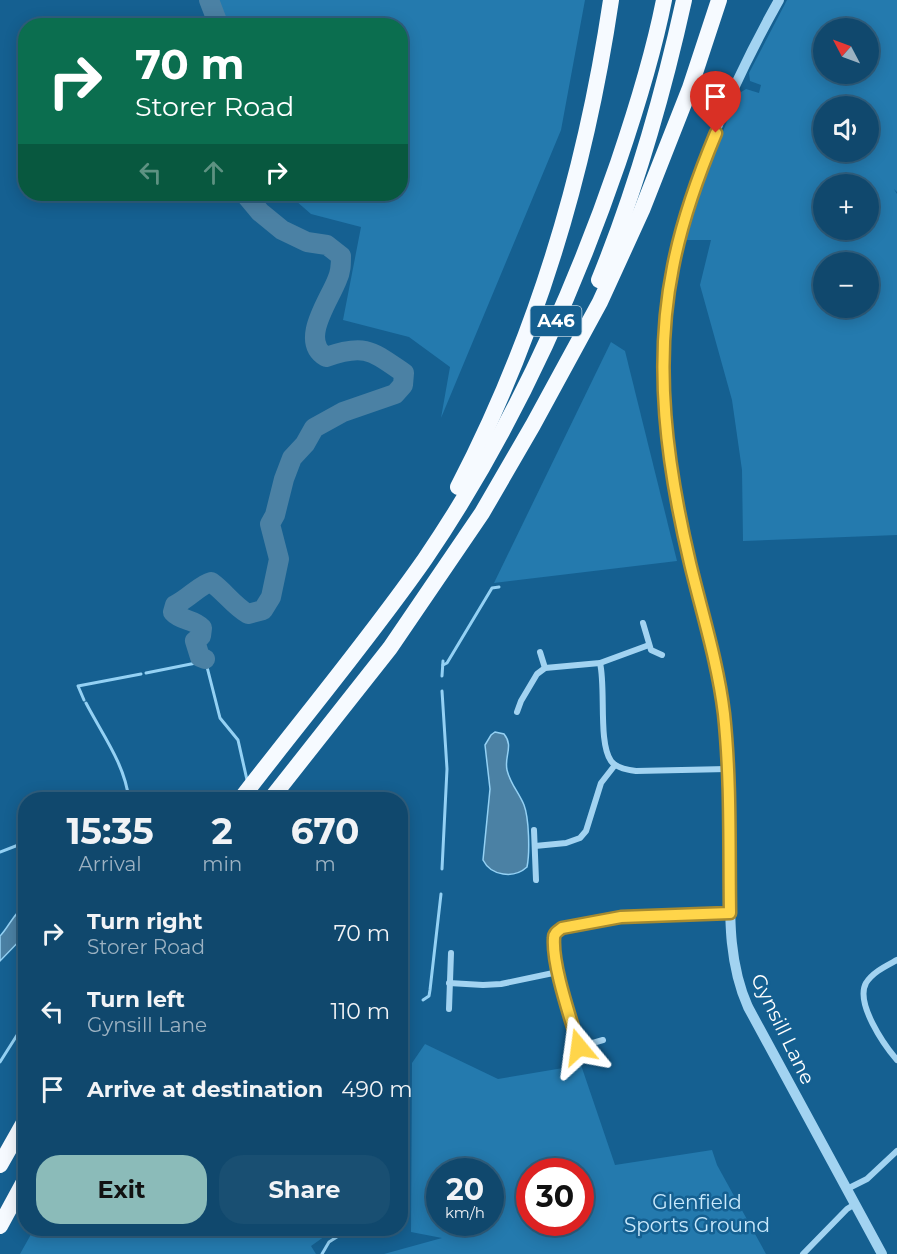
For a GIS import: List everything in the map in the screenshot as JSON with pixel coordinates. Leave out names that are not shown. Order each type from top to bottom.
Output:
[{"type":"highway","name":"A46","points":[[386,613],[446,511],[488,430],[537,308],[571,197],[587,135],[610,0]]},
{"type":"highway","name":"A46","points":[[246,792],[386,613],[454,514],[495,446],[529,382],[586,250],[609,189],[646,77],[664,0]]},
{"type":"highway","name":"A46","points":[[558,377],[600,277],[635,181],[659,104],[684,0]]},
{"type":"highway","name":"A46","points":[[276,792],[390,648],[482,513],[523,442],[600,302],[642,210],[690,88],[719,0]]},
{"type":"highway","points":[[0,1166],[18,1133]]},
{"type":"highway","points":[[0,1207],[18,1177]]},
{"type":"highway","points":[[0,1226],[18,1193]]},
{"type":"street","name":"Gynsill Lane","points":[[779,0],[733,92],[698,176],[684,221],[673,267],[666,315],[663,376],[667,438],[675,491],[724,713],[729,809],[730,913],[733,955],[740,988],[882,1254]]},
{"type":"street","points":[[643,623],[651,650],[662,655]]},
{"type":"street","points":[[518,712],[521,700],[537,674],[545,668],[600,663],[649,645]]},
{"type":"street","points":[[540,652],[545,668]]},
{"type":"street","points":[[600,663],[603,676],[605,749],[615,765],[636,771],[727,769]]},
{"type":"street","points":[[535,846],[566,843],[580,838],[586,831],[601,783],[615,765]]},
{"type":"street","points":[[534,830],[536,880]]},
{"type":"street","points":[[579,1047],[558,972],[554,937],[556,932],[562,928],[621,917],[730,913]]},
{"type":"street","points":[[449,1009],[451,953]]},
{"type":"street","points":[[897,960],[873,975],[866,984],[863,994],[876,1030],[897,1060]]},
{"type":"street","points":[[449,983],[501,984],[558,972]]},
{"type":"street","points":[[566,1056],[579,1047],[603,1040]]},
{"type":"street","points":[[847,1189],[867,1179],[880,1169],[897,1150]]},
{"type":"street","points":[[803,1254],[847,1209],[855,1204]]},
{"type":"green space","points":[[209,0],[585,0],[561,130],[441,418],[450,367],[409,337],[343,320],[361,227],[311,214],[296,201],[408,201],[408,18],[217,18]]},
{"type":"green space","points":[[787,0],[897,0],[897,192],[894,189],[897,194],[897,535],[743,541],[742,470],[732,400],[700,285],[711,240],[686,240],[707,171],[738,94],[746,89],[759,93],[761,85],[750,81],[749,73]]},
{"type":"green space","points":[[611,342],[625,351],[677,561],[494,583]]},
{"type":"green space","name":"Glenfield Sports Ground","points":[[425,1044],[498,1079],[581,1065],[615,1165],[712,1150],[717,1165],[766,1254],[384,1254],[442,1238],[432,1236],[504,1236],[504,1158],[426,1158],[426,1235],[411,1232],[412,1063]]},
{"type":"green space","points":[[30,1236],[325,1236],[311,1246],[316,1254],[20,1254]]},
{"type":"shaded area","points":[[495,732],[504,734],[507,738],[509,747],[507,770],[524,805],[528,826],[527,867],[522,871],[509,874],[491,870],[483,860],[490,789],[485,745]]},
{"type":"shaded area","points":[[18,912],[18,942],[0,961],[0,936]]},
{"type":"waterway","points":[[209,0],[216,18]]},
{"type":"waterway","points":[[205,659],[200,657],[195,641],[201,636],[202,628],[176,615],[173,612],[175,605],[211,582],[248,614],[263,610],[271,597],[279,559],[270,524],[275,515],[292,458],[305,444],[314,428],[343,412],[395,394],[403,385],[404,373],[376,355],[350,350],[326,357],[318,350],[315,341],[318,320],[338,277],[341,256],[327,245],[307,242],[282,230],[260,212],[251,201]]},
{"type":"waterway","points":[[443,665],[447,663],[492,588],[499,587]]},
{"type":"waterway","points":[[205,659],[220,718],[238,740],[247,780]]},
{"type":"waterway","points":[[146,673],[206,661]]},
{"type":"waterway","points":[[442,676],[443,661]]},
{"type":"waterway","points":[[84,700],[78,686],[141,674]]},
{"type":"waterway","points":[[442,691],[447,769],[442,869]]},
{"type":"waterway","points":[[86,703],[118,762],[128,792]]},
{"type":"waterway","points":[[0,852],[18,845]]},
{"type":"waterway","points":[[423,1000],[429,996],[441,894]]},
{"type":"waterway","points":[[0,1062],[18,1034]]},
{"type":"waterway","points":[[322,1254],[329,1242],[338,1236]]},
{"type":"route","points":[[579,1047],[558,972],[554,937],[556,932],[562,928],[604,918],[730,913],[729,809],[724,713],[675,491],[667,438],[663,376],[666,315],[673,267],[698,176],[716,133]]}]
